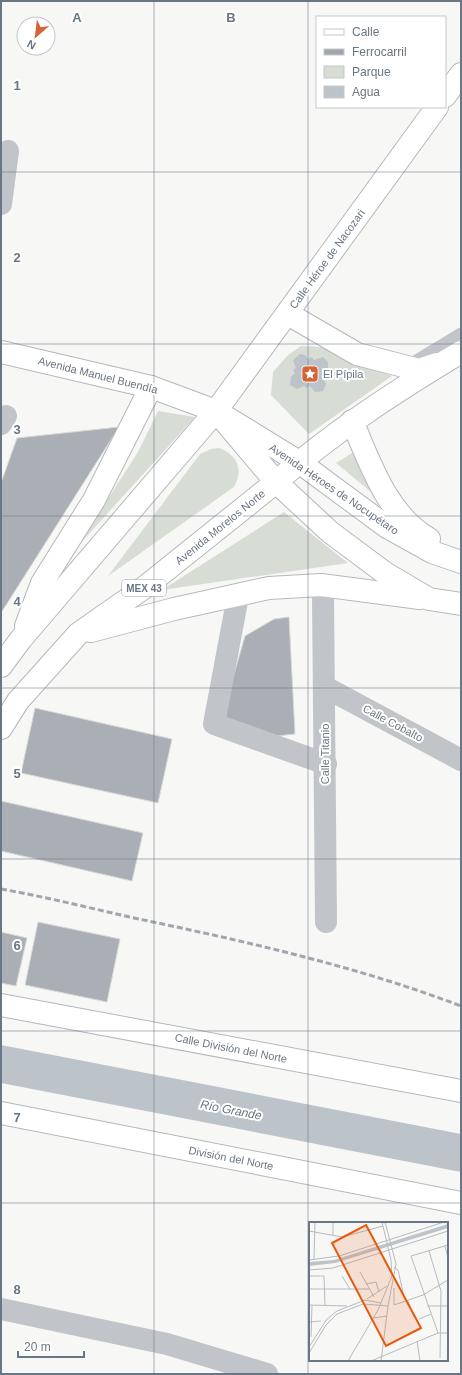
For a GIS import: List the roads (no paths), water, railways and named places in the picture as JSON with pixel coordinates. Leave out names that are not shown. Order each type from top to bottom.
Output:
[{"type":"main road","points":[[446,95],[461,74]]},
{"type":"main road","name":"Calle Héroe de Nacozari","points":[[216,411],[436,108]]},
{"type":"main road","points":[[288,314],[356,354],[419,370],[453,357]]},
{"type":"main road","name":"Avenida Manuel Buendía","points":[[1,352],[151,387],[216,411]]},
{"type":"main road","name":"Avenida Morelos Norte","points":[[1,728],[18,701],[78,634],[145,587],[352,421],[453,357]]},
{"type":"main road","points":[[21,639],[42,583],[94,500],[151,387]]},
{"type":"main road","points":[[1,666],[21,639],[216,411]]},
{"type":"main road","name":"Avenida Héroes de Nocupétaro","points":[[216,411],[299,462],[387,527],[432,552],[461,562]]},
{"type":"main road","name":"Avenida Héroes de Nocupétaro","points":[[216,411],[276,482],[353,551],[384,573],[430,600],[461,604]]},
{"type":"main road","points":[[352,421],[382,489],[402,516],[422,535],[461,558]]},
{"type":"main road","points":[[78,634],[269,588],[321,585],[430,600]]},
{"type":"main road","name":"Calle División del Norte","points":[[1,1005],[461,1091]]},
{"type":"main road","name":"División del Norte","points":[[1,1113],[461,1203]]},
{"type":"street","points":[[1,204],[8,151]]},
{"type":"street","name":"Calle Titanio","points":[[321,585],[323,598],[325,687],[326,922]]},
{"type":"street","points":[[238,596],[214,724],[326,764]]},
{"type":"street","name":"Calle Cobalto","points":[[325,687],[461,760]]},
{"type":"street","points":[[1,1309],[166,1344],[267,1374]]},
{"type":"lane","points":[[407,367],[461,334]]},
{"type":"water","points":[[300,354],[305,355],[308,359],[312,357],[314,360],[323,357],[328,362],[328,368],[323,372],[325,375],[322,377],[326,384],[323,391],[315,392],[310,386],[306,388],[304,386],[297,389],[290,385],[291,377],[295,373],[293,370],[296,368],[293,360]]},
{"type":"water","name":"Río Grande","points":[[1,1045],[461,1134],[461,1172],[1,1083]]},
{"type":"railway","points":[[1,889],[258,945],[381,979],[461,1006]]},
{"type":"place","name":"El Pípila","points":[[310,374]]}]
